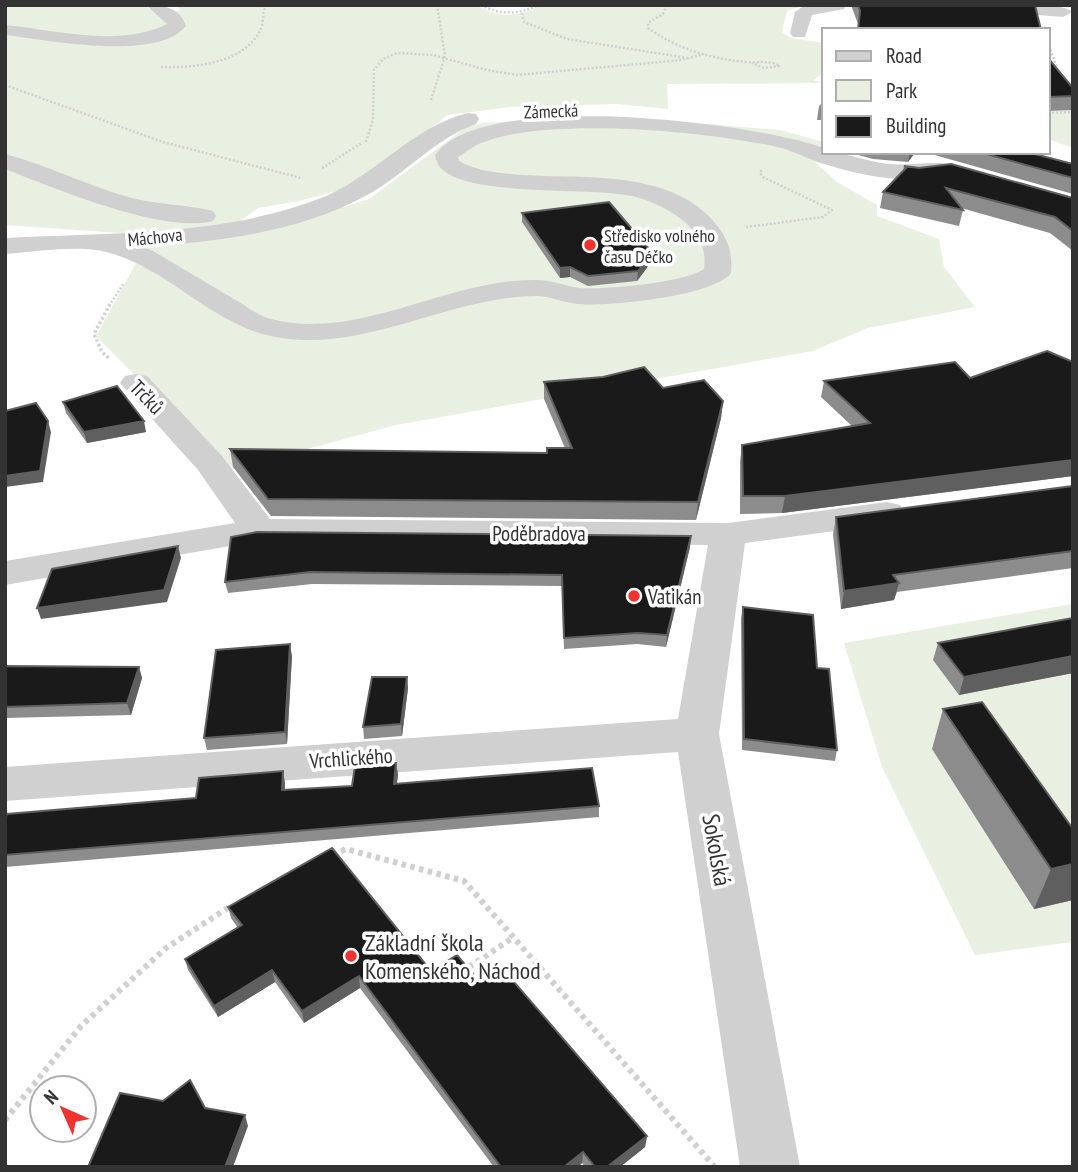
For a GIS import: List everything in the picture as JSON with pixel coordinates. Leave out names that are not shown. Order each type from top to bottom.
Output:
[{"type":"street","points":[[5,30],[102,40],[156,37],[177,26],[175,19],[155,5]]},
{"type":"street","points":[[799,33],[804,12],[838,5]]},
{"type":"street","points":[[977,5],[1064,14]]},
{"type":"street","name":"Zámecká","points":[[303,212],[365,187],[441,131],[476,117],[596,109],[708,117],[822,133]]},
{"type":"street","points":[[101,243],[142,256],[260,326],[319,332],[382,323],[470,296],[505,290],[539,288],[579,296],[616,295],[658,291],[706,280],[717,273],[720,259],[710,231],[688,210],[631,189],[598,184],[478,177],[457,170],[449,164],[446,155],[461,143],[497,132],[570,124],[614,123],[695,128],[798,146],[832,159],[902,174],[946,170]]},
{"type":"street","points":[[900,154],[972,177]]},
{"type":"street","points":[[5,161],[136,209],[177,215],[235,217],[303,212]]},
{"type":"street","name":"Máchova","points":[[5,246],[101,243],[253,226],[303,212]]},
{"type":"street","name":"Trčků","points":[[136,383],[210,463],[259,530]]},
{"type":"street","name":"Poděbradova","points":[[5,573],[259,530],[728,534],[915,509]]},
{"type":"street","name":"Sokolská","points":[[728,534],[697,734],[770,1167]]},
{"type":"street","name":"Vrchlického","points":[[5,784],[697,734]]},
{"type":"path","points":[[430,101],[445,56],[437,5]]},
{"type":"path","points":[[481,5],[495,15],[523,13],[539,5]]},
{"type":"path","points":[[667,5],[665,11],[648,23],[648,28],[667,41],[704,54],[752,63],[764,68],[780,66],[771,61],[752,63]]},
{"type":"path","points":[[523,13],[524,22],[567,39],[692,59]]},
{"type":"path","points":[[1050,50],[1059,73]]},
{"type":"path","points":[[366,142],[373,120],[372,80],[376,64],[398,55],[429,53],[491,71],[529,75],[692,59],[704,54]]},
{"type":"path","points":[[5,85],[163,142],[309,180]]},
{"type":"path","points":[[1050,113],[1073,112]]},
{"type":"path","points":[[710,231],[830,214],[830,208],[763,177],[760,173],[798,146]]},
{"type":"path","name":"Trčků","points":[[136,383],[103,352],[94,334],[103,314],[142,256]]},
{"type":"path","points":[[323,860],[346,849],[464,881],[714,1167]]},
{"type":"path","points":[[5,1120],[80,1026],[166,948],[243,900]]},
{"type":"path","points":[[469,967],[514,937]]},
{"type":"green space","points":[[5,5],[144,5],[162,17],[180,10],[178,5],[478,5],[494,13],[510,15],[542,5],[805,5],[787,11],[782,32],[791,38],[822,43],[822,74],[813,80],[822,83],[667,84],[668,109],[616,104],[510,107],[448,115],[352,187],[299,201],[258,208],[236,224],[135,234],[5,225]]},
{"type":"green space","points":[[1073,110],[1073,148],[1050,140],[1050,111]]},
{"type":"green space","points":[[611,116],[780,130],[822,141],[822,154],[846,154],[832,166],[815,162],[837,182],[877,205],[877,216],[939,239],[944,267],[975,307],[868,328],[813,351],[396,425],[229,470],[96,336],[146,245],[279,227],[369,199],[468,126]]},
{"type":"green space","points":[[1073,604],[1073,942],[975,955],[882,767],[844,643]]},
{"type":"building","points":[[858,5],[1035,5],[1041,28],[858,28]]},
{"type":"building","points":[[1050,60],[1073,88],[1073,96],[1050,97]]},
{"type":"building","points":[[986,154],[1035,154],[1073,164],[1073,178]]},
{"type":"building","points":[[951,164],[1073,198],[1073,231],[1055,217],[946,188],[963,210],[883,192],[907,167],[904,166],[919,168]]},
{"type":"building","points":[[609,202],[649,249],[645,250],[650,256],[638,271],[588,276],[570,267],[560,268],[522,213]]},
{"type":"building","points":[[1047,351],[1073,362],[1073,460],[785,496],[743,496],[742,445],[870,423],[824,381],[955,362],[970,378]]},
{"type":"building","points":[[644,367],[663,388],[704,380],[723,401],[698,502],[268,499],[230,449],[547,453],[547,448],[572,448],[544,382],[603,377]]},
{"type":"building","points":[[117,386],[144,421],[84,432],[63,402]]},
{"type":"building","points":[[36,403],[48,421],[40,471],[5,476],[5,411]]},
{"type":"building","points":[[1073,486],[1073,551],[893,575],[899,583],[844,591],[836,517]]},
{"type":"building","points":[[257,532],[691,536],[667,635],[638,633],[564,638],[562,575],[310,572],[225,582],[231,537]]},
{"type":"building","points":[[178,546],[164,590],[37,608],[52,569]]},
{"type":"building","points":[[743,607],[813,615],[817,668],[829,669],[837,750],[744,739]]},
{"type":"building","points":[[1073,618],[1073,656],[964,677],[938,643]]},
{"type":"building","points":[[290,644],[285,732],[204,738],[216,650]]},
{"type":"building","points":[[5,666],[139,667],[127,703],[5,707]]},
{"type":"building","points":[[372,677],[407,677],[401,724],[363,727]]},
{"type":"building","points":[[982,702],[1073,829],[1073,864],[1051,869],[943,709]]},
{"type":"building","points":[[396,763],[394,784],[592,768],[599,806],[5,855],[7,814],[196,798],[199,778],[283,771],[282,790],[352,786],[355,766]]},
{"type":"building","points":[[332,848],[431,971],[457,955],[480,982],[502,968],[647,1136],[607,1167],[595,1167],[583,1152],[564,1167],[501,1167],[359,976],[302,1011],[272,970],[214,1006],[185,959],[242,925],[228,907]]},
{"type":"building","points":[[190,1080],[205,1108],[245,1115],[225,1167],[88,1167],[120,1093],[163,1101]]},
{"type":"place","name":"Středisko volného času Déčko","points":[[590,245]]},
{"type":"place","name":"Vatikán","points":[[634,596]]},
{"type":"place","name":"Základní škola Komenského, Náchod","points":[[351,956]]}]
